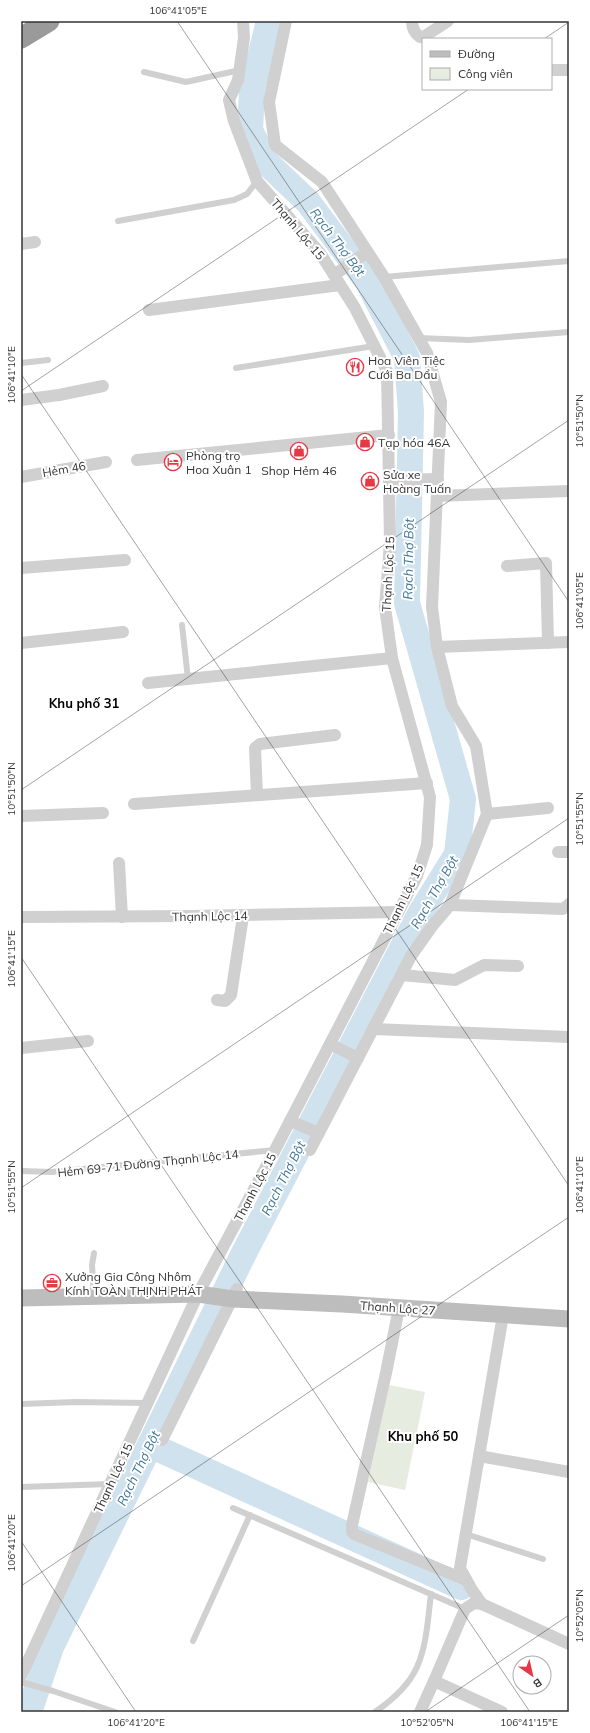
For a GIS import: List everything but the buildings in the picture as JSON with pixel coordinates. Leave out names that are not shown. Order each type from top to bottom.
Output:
[{"type":"highway","points":[[21,38],[49,21]]},
{"type":"street","name":"Thạnh Lộc 15","points":[[25,1680],[110,1484],[147,1403],[275,1150],[417,876],[427,845],[430,797],[392,658],[385,607],[390,543],[388,371],[355,308],[320,253],[257,181],[234,121],[229,100],[238,80],[240,70],[244,38],[243,21]]},
{"type":"street","points":[[286,21],[269,102],[275,145],[322,182],[384,276],[427,353],[441,402],[432,608],[437,647],[452,706],[476,746],[487,814],[450,905],[433,925],[411,956],[310,1150]]},
{"type":"street","points":[[412,21],[415,34],[420,37],[425,36],[448,21]]},
{"type":"street","points":[[552,70],[569,70]]},
{"type":"street","points":[[21,244],[34,242]]},
{"type":"street","points":[[149,310],[337,280],[367,252]]},
{"type":"street","points":[[21,400],[59,395],[104,386]]},
{"type":"street","points":[[137,460],[389,435]]},
{"type":"street","name":"Hẻm 46","points":[[21,477],[106,462]]},
{"type":"street","points":[[390,480],[438,479]]},
{"type":"street","points":[[437,496],[569,491]]},
{"type":"street","points":[[21,568],[125,560]]},
{"type":"street","points":[[507,566],[546,563],[548,643]]},
{"type":"street","points":[[21,643],[122,632]]},
{"type":"street","points":[[437,647],[569,642]]},
{"type":"street","points":[[148,683],[392,658]]},
{"type":"street","points":[[258,795],[255,748],[260,744],[335,735]]},
{"type":"street","points":[[134,804],[427,783]]},
{"type":"street","points":[[487,814],[548,808]]},
{"type":"street","points":[[21,816],[103,813]]},
{"type":"street","points":[[119,863],[122,917]]},
{"type":"street","points":[[450,905],[563,909],[569,904]]},
{"type":"street","name":"Thạnh Lộc 14","points":[[21,917],[243,916],[398,912]]},
{"type":"street","points":[[217,1000],[225,1001],[231,995],[243,916]]},
{"type":"street","points":[[402,975],[455,980],[484,965],[518,966]]},
{"type":"street","points":[[373,1029],[569,1037]]},
{"type":"street","points":[[21,1048],[88,1041]]},
{"type":"street","points":[[330,1044],[358,1058]]},
{"type":"street","points":[[290,1121],[319,1133]]},
{"type":"street","name":"Thạnh Lộc 27","points":[[21,1298],[203,1294],[232,1295],[399,1308],[569,1318]]},
{"type":"street","points":[[162,1440],[232,1295]]},
{"type":"street","points":[[399,1308],[352,1525],[352,1532],[466,1580]]},
{"type":"street","points":[[482,1604],[460,1568],[503,1315]]},
{"type":"street","points":[[479,1456],[569,1472]]},
{"type":"street","points":[[420,1712],[465,1608],[474,1603],[482,1604],[569,1644]]},
{"type":"street","points":[[434,1681],[502,1712]]},
{"type":"lane","points":[[144,72],[186,82],[240,70]]},
{"type":"lane","points":[[118,221],[234,200],[247,194],[257,181]]},
{"type":"lane","points":[[384,276],[569,261]]},
{"type":"lane","points":[[419,338],[469,340],[569,332]]},
{"type":"lane","points":[[236,368],[374,346]]},
{"type":"lane","points":[[21,363],[48,360]]},
{"type":"lane","points":[[182,625],[188,679]]},
{"type":"lane","name":"Hẻm 69-71 Đường Thạnh Lộc 14","points":[[21,1171],[52,1172],[275,1150]]},
{"type":"lane","points":[[94,1253],[92,1265],[94,1296]]},
{"type":"lane","points":[[21,1404],[76,1402],[147,1403]]},
{"type":"lane","points":[[21,1488],[110,1484]]},
{"type":"lane","points":[[233,1508],[465,1608]]},
{"type":"lane","points":[[193,1641],[250,1515]]},
{"type":"lane","points":[[466,1534],[543,1559]]},
{"type":"lane","points":[[375,1712],[389,1702],[404,1686],[417,1667],[423,1647],[431,1594]]},
{"type":"lane","points":[[21,1682],[25,1680],[115,1712]]},
{"type":"green space","points":[[389,1385],[425,1392],[405,1490],[368,1482]]},
{"type":"waterway","name":"Rạch Thợ Bột","points":[[29,1712],[51,1647],[244,1253],[421,912],[457,854],[463,799],[407,603],[411,412],[407,358],[368,282],[308,202],[266,162],[250,130],[252,90],[269,21]]},
{"type":"waterway","points":[[150,1445],[461,1587]]},
{"type":"place","name":"Hoa Viên Tiệc Cưới Ba Dẩu","points":[[355,367]]},
{"type":"place","name":"Tạp hóa 46A","points":[[365,442]]},
{"type":"place","name":"Shop Hẻm 46","points":[[299,451]]},
{"type":"place","name":"Phòng trọ Hoa Xuân 1","points":[[173,462]]},
{"type":"place","name":"Sửa xe Hoàng Tuấn","points":[[370,481]]},
{"type":"place","name":"Xưởng Gia Công Nhôm Kính TOÀN THỊNH PHÁT","points":[[52,1283]]},
{"type":"district","name":"Khu phố 31","points":[[84,703]]},
{"type":"district","name":"Khu phố 50","points":[[423,1436]]}]
